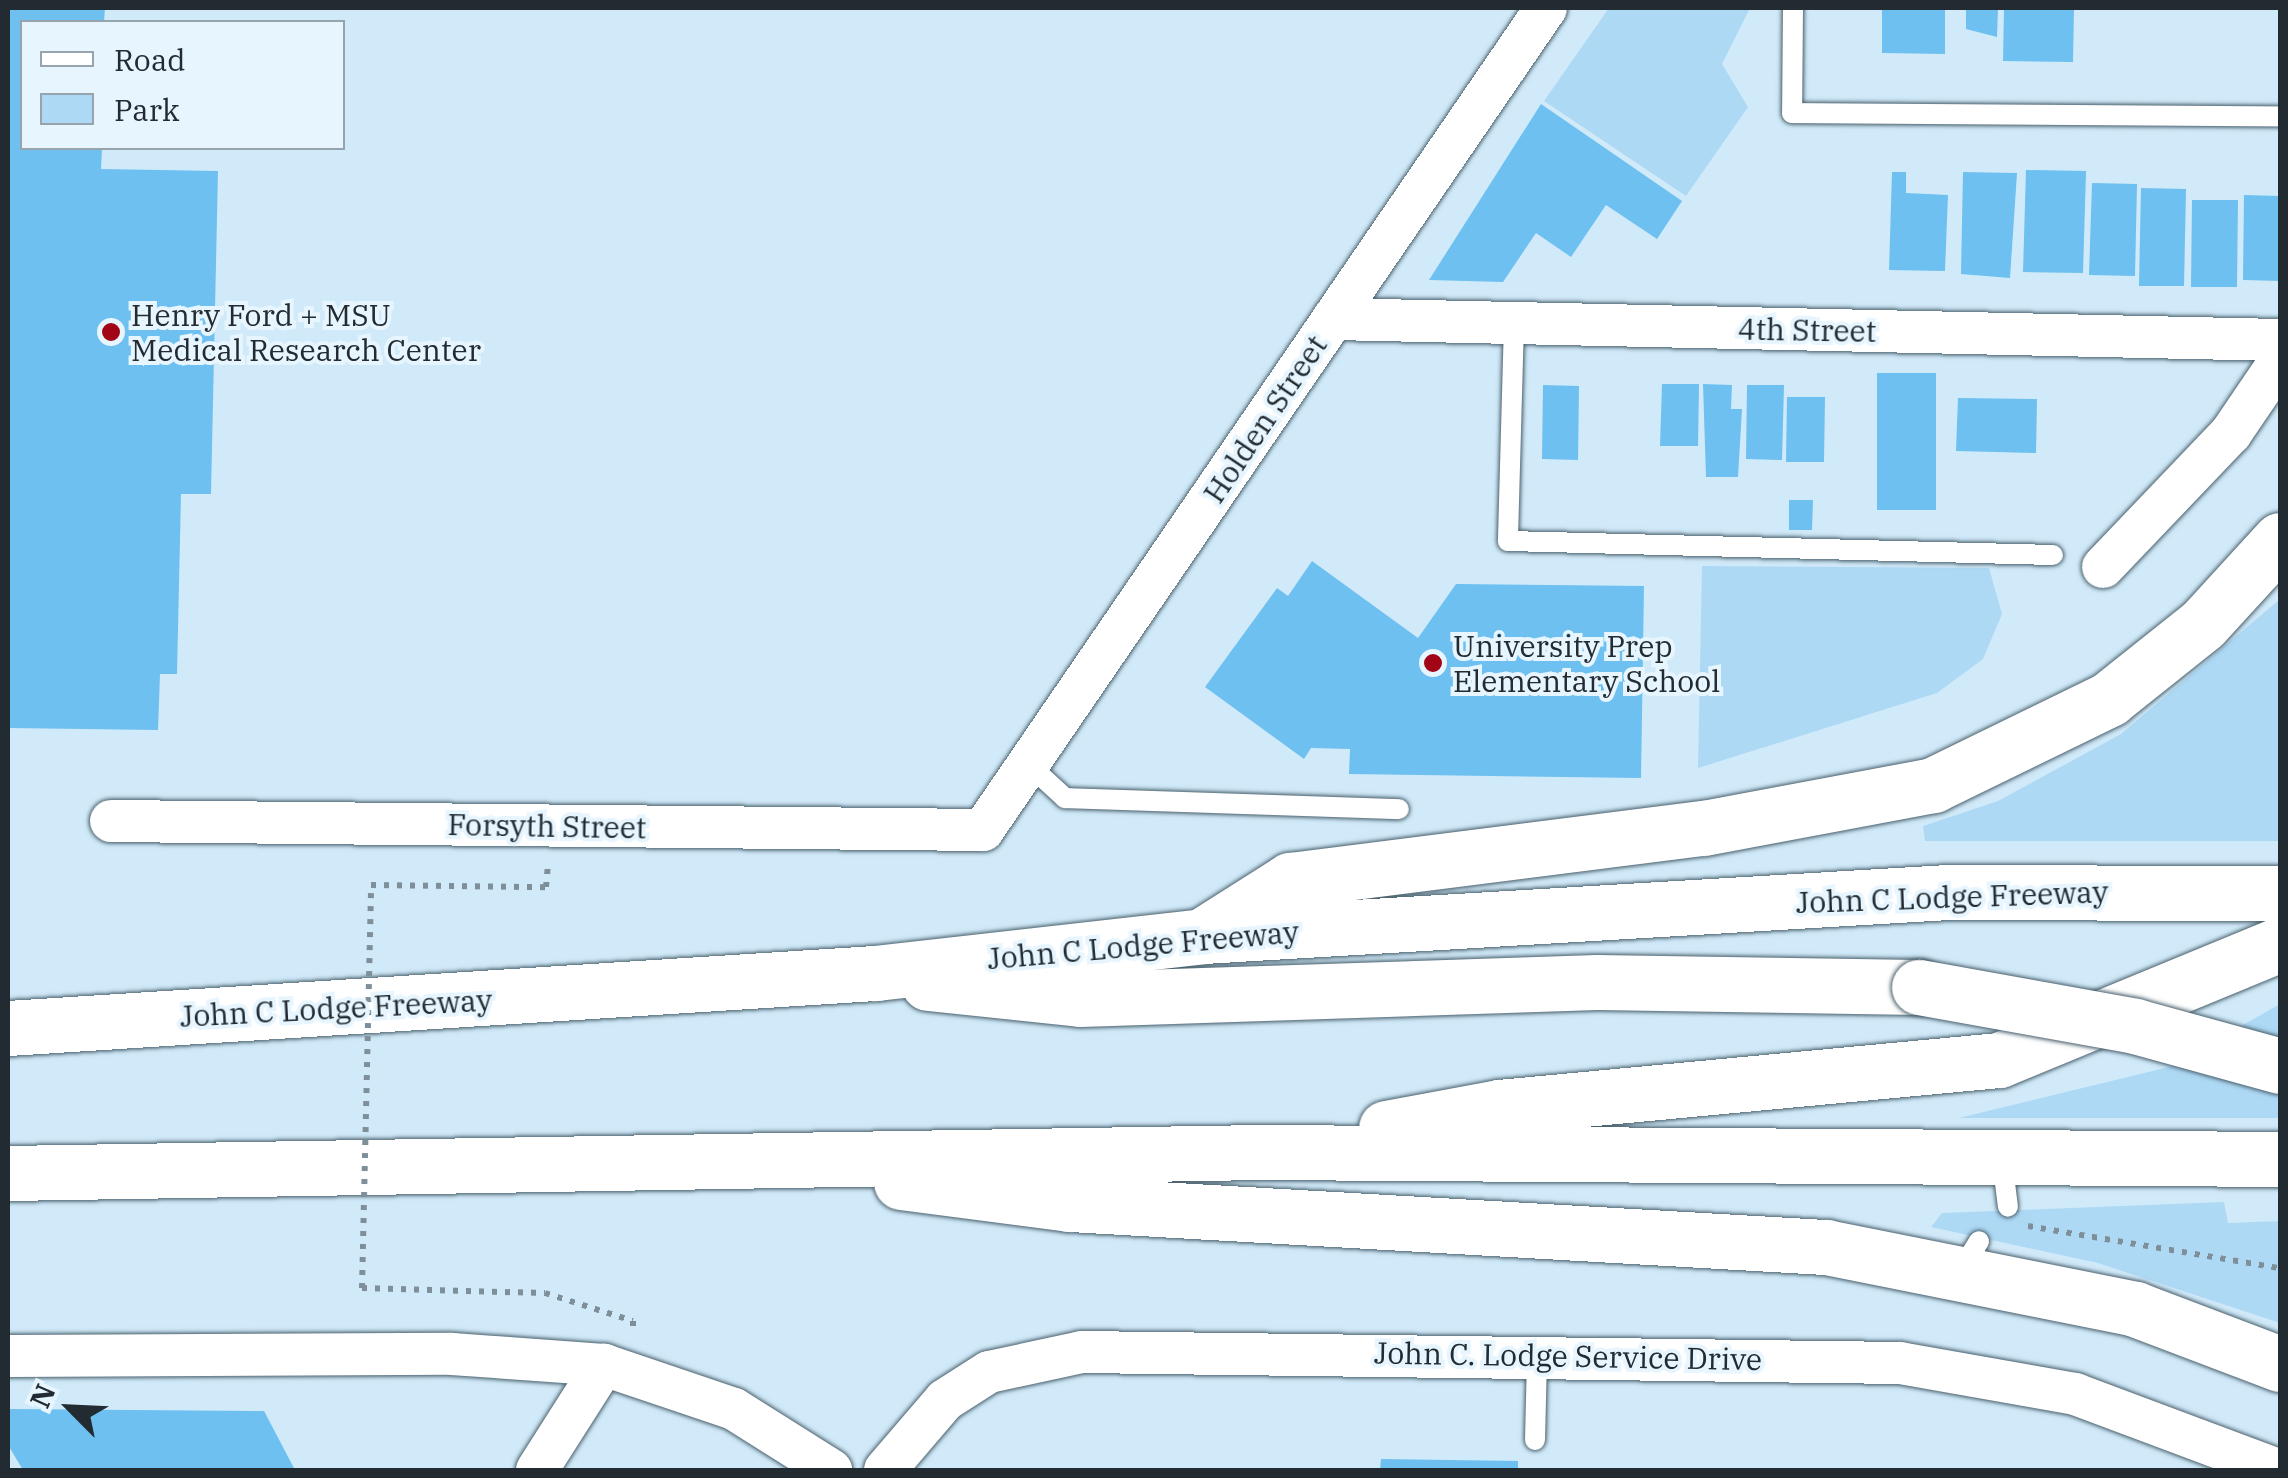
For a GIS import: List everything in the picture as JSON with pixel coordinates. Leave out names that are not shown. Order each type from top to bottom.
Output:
[{"type":"highway","points":[[1202,936],[1290,880],[1704,828],[1933,785],[2109,700],[2203,624],[2280,540]]},
{"type":"highway","name":"John C Lodge Freeway","points":[[18,1026],[874,972],[1202,936],[1949,892],[2280,894]]},
{"type":"highway","points":[[1260,1152],[1499,1107],[1999,1060],[2280,944]]},
{"type":"highway","points":[[874,972],[1024,999],[1597,982],[1919,987],[2135,1026],[2280,1066]]},
{"type":"highway","points":[[8,1173],[694,1155],[1260,1152],[2006,1196],[2280,1159]]},
{"type":"highway","points":[[694,1155],[1070,1204],[1970,1255],[2136,1309],[2280,1364]]},
{"type":"street","name":"Holden Street","points":[[983,830],[1546,8]]},
{"type":"street","name":"4th Street","points":[[1333,319],[2280,340]]},
{"type":"street","points":[[2104,567],[2231,433],[2280,360]]},
{"type":"street","name":"Forsyth Street","points":[[111,821],[983,830]]},
{"type":"street","points":[[8,1356],[452,1354],[604,1365],[734,1409],[831,1470]]},
{"type":"street","name":"John C. Lodge Service Drive","points":[[885,1470],[944,1400],[989,1372],[1050,1354],[1811,1358],[1988,1375],[2161,1421],[2278,1470]]},
{"type":"street","points":[[537,1470],[604,1365]]},
{"type":"lane","points":[[1794,8],[1792,113],[2280,116]]},
{"type":"lane","points":[[1514,323],[1508,540],[2054,555]]},
{"type":"lane","points":[[1029,765],[1065,798],[1399,810]]},
{"type":"lane","points":[[1535,1440],[1537,1356]]},
{"type":"path","points":[[550,826],[546,887],[371,885],[362,1288],[545,1293],[634,1321]]},
{"type":"path","points":[[2006,1196],[2280,1268]]},
{"type":"green space","points":[[1609,8],[1750,8],[1722,64],[1748,107],[1686,196],[1544,101]]},
{"type":"green space","points":[[1702,566],[1989,568],[2002,614],[1983,659],[1937,693],[1698,768]]},
{"type":"green space","points":[[2280,599],[2280,841],[1925,841],[1923,826],[1998,801],[2121,734]]},
{"type":"green space","points":[[2280,1004],[2280,1118],[1959,1118],[2169,1067]]},
{"type":"green space","points":[[2224,1202],[2228,1223],[2280,1221],[2280,1323],[2098,1263],[1931,1227],[1942,1213]]},
{"type":"building","name":"Henry Ford + MSU Medical Research Center","points":[[8,8],[105,8],[104,20],[20,20],[20,150],[102,150],[101,169],[218,171],[211,494],[181,494],[177,674],[160,674],[158,730],[8,728]]},
{"type":"building","points":[[1882,8],[1945,8],[1945,54],[1882,53]]},
{"type":"building","points":[[1966,8],[1998,8],[1997,37],[1966,29]]},
{"type":"building","points":[[2004,8],[2074,8],[2073,62],[2003,61]]},
{"type":"building","points":[[1541,104],[1682,201],[1657,239],[1606,205],[1571,257],[1536,233],[1503,282],[1429,280]]},
{"type":"building","points":[[2026,170],[2086,171],[2083,273],[2023,272]]},
{"type":"building","points":[[1892,172],[1906,172],[1906,193],[1948,195],[1945,271],[1889,270]]},
{"type":"building","points":[[1963,172],[2017,173],[2010,278],[1961,274]]},
{"type":"building","points":[[2092,183],[2137,184],[2135,276],[2089,275]]},
{"type":"building","points":[[2141,188],[2186,189],[2184,286],[2139,286]]},
{"type":"building","points":[[2244,195],[2280,196],[2280,281],[2243,280]]},
{"type":"building","points":[[2192,200],[2238,200],[2237,287],[2191,287]]},
{"type":"building","points":[[1877,373],[1936,373],[1936,510],[1877,510]]},
{"type":"building","points":[[1662,384],[1699,384],[1698,446],[1660,446]]},
{"type":"building","points":[[1703,384],[1732,385],[1731,409],[1742,409],[1738,477],[1706,477]]},
{"type":"building","points":[[1543,385],[1579,386],[1578,460],[1542,459]]},
{"type":"building","points":[[1747,385],[1784,385],[1782,460],[1746,459]]},
{"type":"building","points":[[1787,397],[1825,397],[1824,462],[1786,462]]},
{"type":"building","points":[[1958,398],[2037,399],[2036,453],[1956,451]]},
{"type":"building","points":[[1789,500],[1813,500],[1812,530],[1789,530]]},
{"type":"building","name":"University Prep Elementary School","points":[[1312,561],[1418,638],[1456,584],[1644,586],[1641,778],[1349,774],[1350,749],[1311,748],[1304,759],[1205,687],[1277,588],[1288,596]]},
{"type":"building","points":[[8,1409],[264,1411],[295,1470],[23,1470],[8,1445]]},
{"type":"building","points":[[1381,1459],[1518,1461],[1518,1470],[1380,1470]]},
{"type":"place","name":"Henry Ford + MSU Medical Research Center","points":[[111,332]]},
{"type":"place","name":"University Prep Elementary School","points":[[1433,663]]}]
